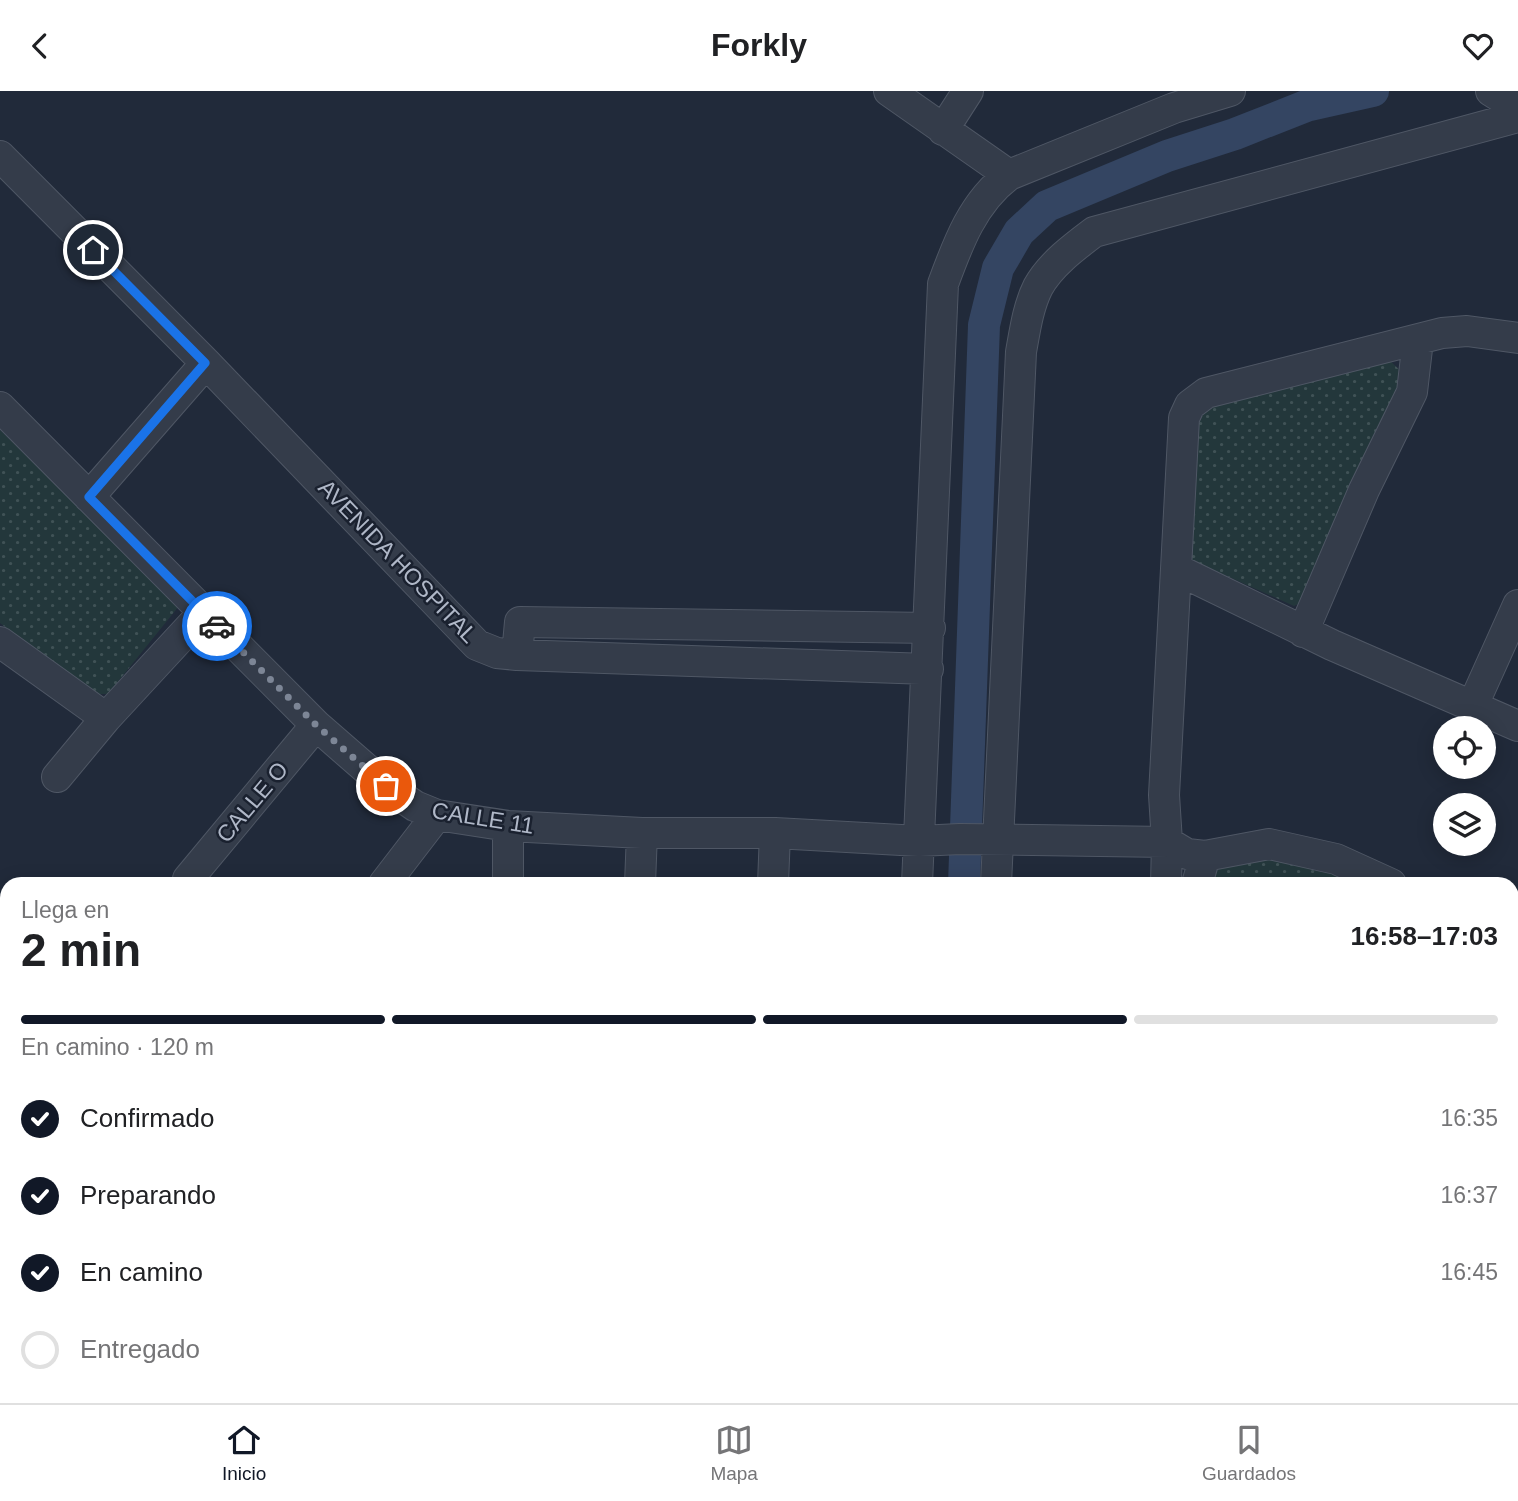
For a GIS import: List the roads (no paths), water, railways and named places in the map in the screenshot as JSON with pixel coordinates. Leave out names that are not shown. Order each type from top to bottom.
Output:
[{"type":"street","points":[[889,91],[1009,175]]},
{"type":"street","points":[[943,130],[968,91]]},
{"type":"street","points":[[917,877],[943,284],[961,236],[995,185],[1009,175],[1174,108],[1230,91]]},
{"type":"street","points":[[1491,91],[1518,108]]},
{"type":"street","points":[[993,877],[977,840],[1021,352],[1028,314],[1039,286],[1060,261],[1094,232],[1518,117]]},
{"type":"street","name":"AVENIDA HOSPITAL","points":[[0,156],[205,363],[477,645],[497,653],[517,655],[928,669]]},
{"type":"street","points":[[1166,877],[1164,795],[1184,418],[1190,405],[1206,393],[1442,333],[1467,331],[1518,338]]},
{"type":"street","points":[[1303,632],[1364,490],[1412,392],[1418,339]]},
{"type":"street","points":[[89,497],[205,363]]},
{"type":"street","name":"CALLE 11","points":[[0,407],[316,725],[386,786],[415,806],[437,815],[508,826],[642,833],[775,833],[919,841],[1167,842]]},
{"type":"street","points":[[1178,570],[1303,632],[1518,726]]},
{"type":"street","points":[[1474,705],[1518,605]]},
{"type":"street","points":[[57,777],[106,718],[204,612]]},
{"type":"street","points":[[517,655],[520,622],[930,628]]},
{"type":"street","points":[[0,642],[106,718]]},
{"type":"street","name":"CALLE O","points":[[190,877],[316,725]]},
{"type":"street","points":[[389,877],[437,815]]},
{"type":"street","points":[[508,826],[508,877]]},
{"type":"street","points":[[640,877],[642,833]]},
{"type":"street","points":[[773,877],[775,833]]},
{"type":"street","points":[[1167,842],[1187,854],[1201,870],[1269,844],[1336,859],[1376,877]]},
{"type":"waterway","points":[[964,877],[984,325],[998,268],[1019,232],[1047,206],[1167,156],[1235,134],[1306,106],[1373,91]]}]
